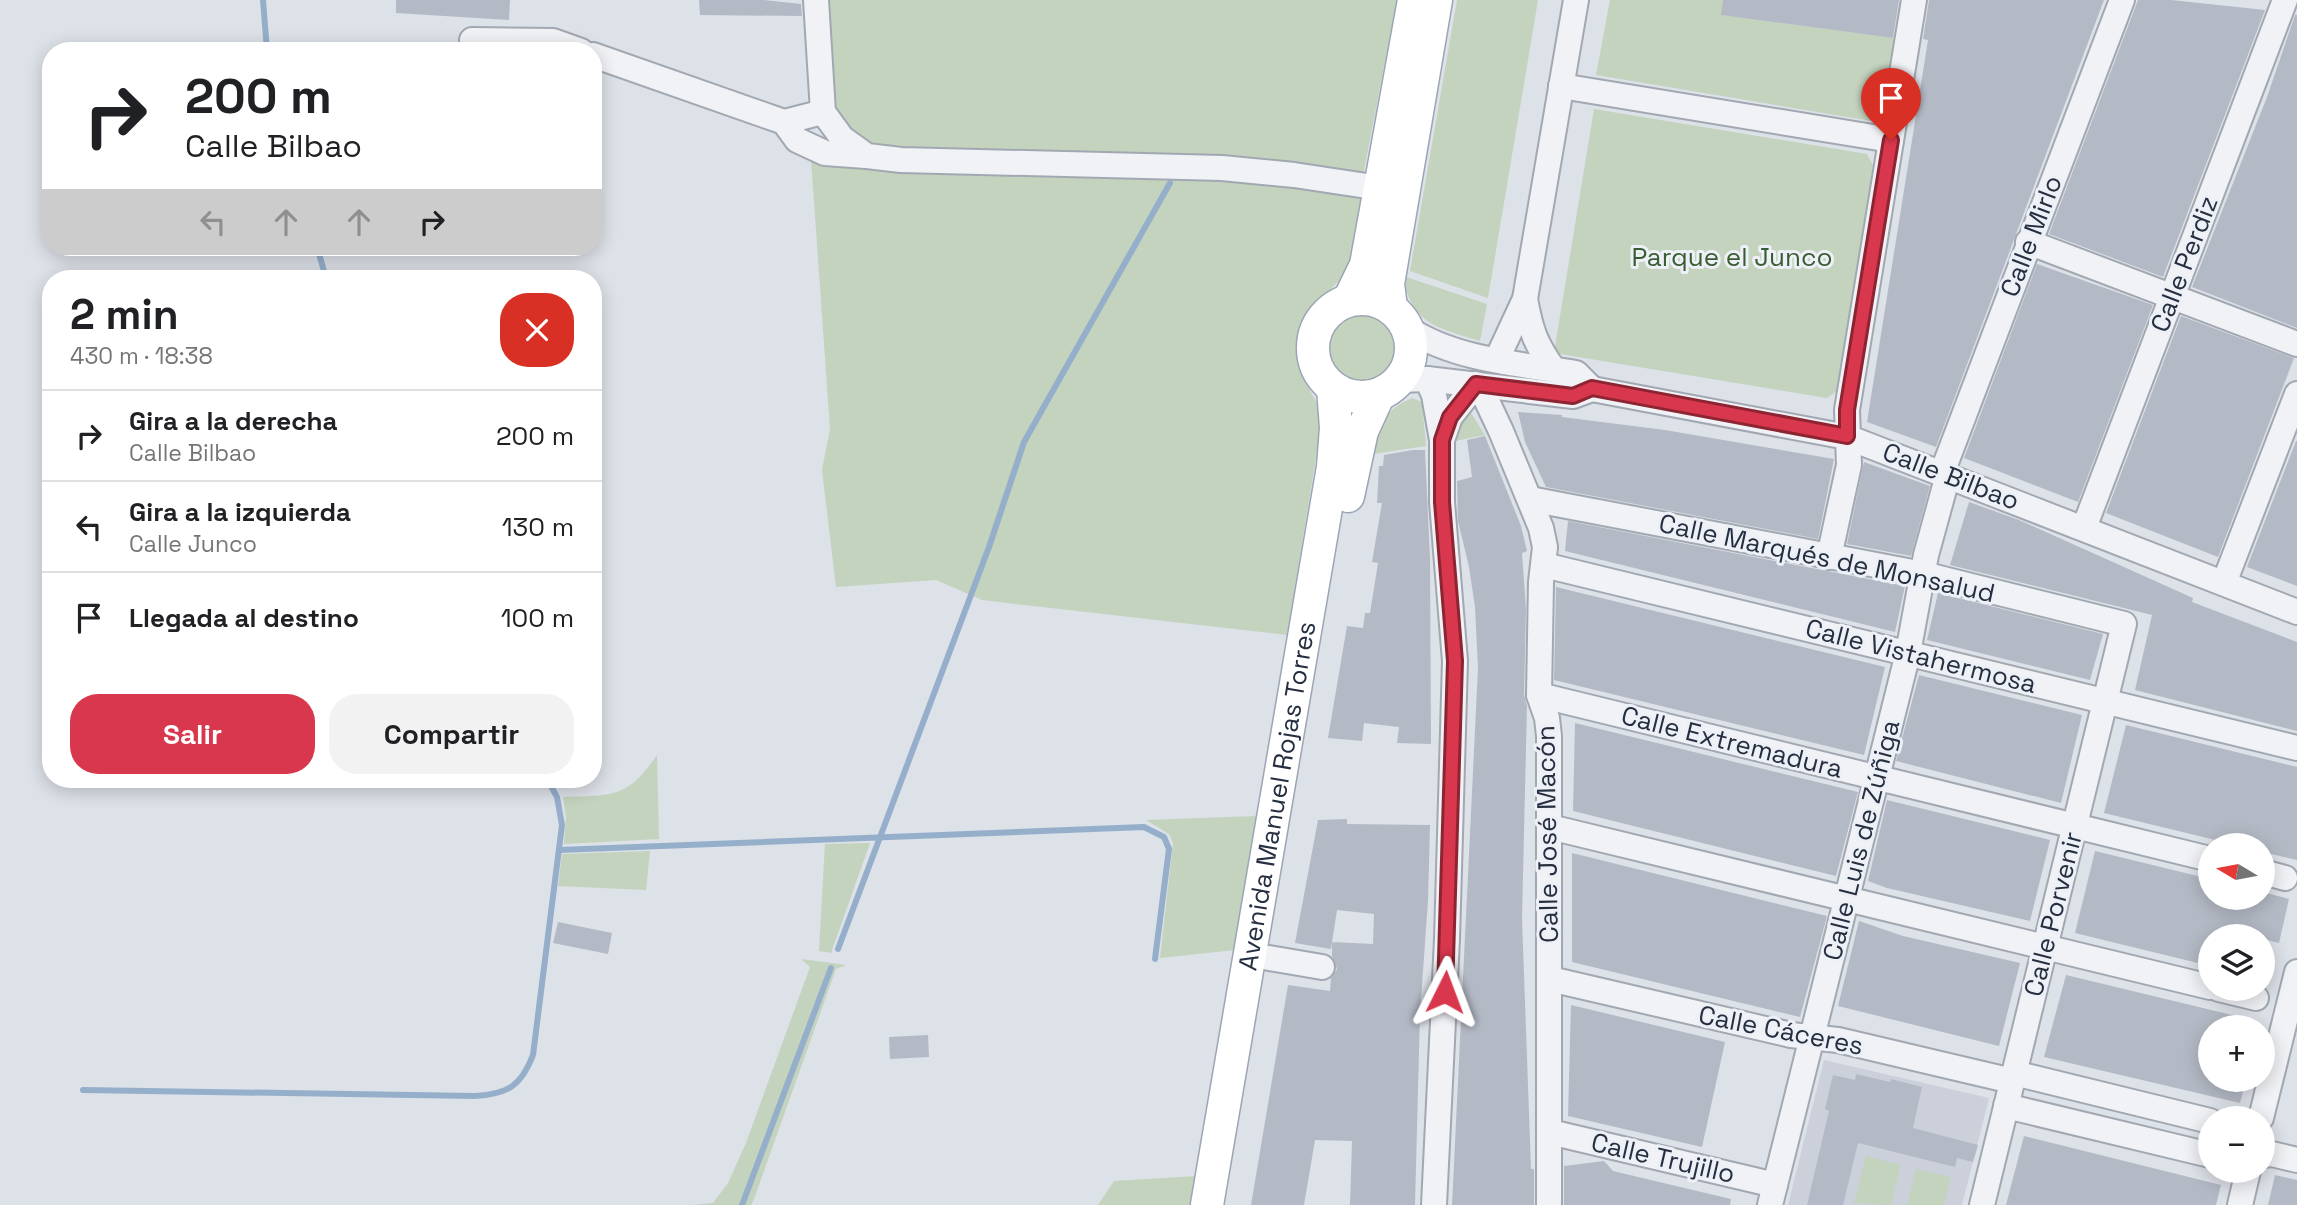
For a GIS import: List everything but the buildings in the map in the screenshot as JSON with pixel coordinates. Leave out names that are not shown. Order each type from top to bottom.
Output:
[{"type":"main road","points":[[1349,300],[1366,265],[1414,0]]},
{"type":"main road","points":[[1399,318],[1378,301],[1364,298],[1349,300],[1334,307],[1323,317],[1315,331],[1312,347],[1314,363],[1322,377],[1333,388],[1355,396],[1402,384],[1407,368],[1410,341],[1388,284],[1436,0]]},
{"type":"main road","name":"Avenida Manuel Rojas Torres","points":[[1227,1205],[1353,471],[1362,431],[1402,384]]},
{"type":"main road","name":"Avenida Manuel Rojas Torres","points":[[1207,1205],[1333,467],[1336,428],[1333,388]]},
{"type":"street","points":[[816,0],[823,111],[842,138],[867,156]]},
{"type":"street","points":[[1501,431],[1500,410],[1509,388],[1506,361],[1525,299],[1576,0]]},
{"type":"street","points":[[1829,556],[1849,465],[1847,410],[1914,0]]},
{"type":"street","name":"Calle Mirlo","points":[[1945,474],[2028,242],[2122,0]]},
{"type":"street","name":"Calle Perdiz","points":[[2084,528],[2285,0]]},
{"type":"street","points":[[2290,0],[2297,1]]},
{"type":"street","points":[[472,40],[556,42]]},
{"type":"street","points":[[602,58],[784,122],[823,111]]},
{"type":"street","points":[[1561,86],[1891,140]]},
{"type":"street","points":[[784,122],[797,141],[825,153],[901,160],[1222,169],[1294,175],[1380,188]]},
{"type":"street","points":[[2028,242],[2297,344]]},
{"type":"street","points":[[1525,299],[1537,345],[1554,370]]},
{"type":"street","name":"Calle Bilbao","points":[[1399,318],[1421,338],[1445,348],[1576,373],[1592,388],[1847,436],[2297,612]]},
{"type":"street","points":[[1402,384],[1434,395],[1442,440],[1442,502],[1455,661],[1447,939],[1434,1205]]},
{"type":"street","name":"Calle Bilbao","points":[[1402,384],[1476,384],[1573,396],[1592,388]]},
{"type":"street","points":[[1442,440],[1450,417],[1476,384]]},
{"type":"street","name":"Calle José Macón","points":[[1476,384],[1501,431],[1530,499],[1545,547],[1541,582],[1539,695],[1549,736],[1549,1205]]},
{"type":"street","points":[[2224,583],[2297,394]]},
{"type":"street","name":"Calle Luis de Zúñiga","points":[[1773,1195],[1908,653],[1926,555],[1945,474]]},
{"type":"street","name":"Calle Marqués de Monsalud","points":[[1530,499],[1923,575],[2124,624]]},
{"type":"street","name":"Calle Vistahermosa","points":[[1544,565],[2297,748]]},
{"type":"street","name":"Calle Porvenir","points":[[1982,1205],[2124,624]]},
{"type":"street","name":"Calle Extremadura","points":[[1539,695],[2198,856]]},
{"type":"street","points":[[1550,827],[2198,984]]},
{"type":"street","points":[[1269,958],[1322,967]]},
{"type":"street","points":[[2264,1106],[2297,972]]},
{"type":"street","name":"Calle Cáceres","points":[[1550,979],[1791,1035],[1838,1040],[2198,1118]]},
{"type":"street","points":[[2006,1106],[2198,1152]]},
{"type":"street","name":"Calle Trujillo","points":[[1550,1132],[1773,1195]]},
{"type":"street","points":[[2275,1154],[2297,1160]]},
{"type":"street","points":[[2240,1205],[2245,1183]]},
{"type":"shaded area","points":[[1824,1060],[1989,1098],[1962,1205],[1788,1205]]},
{"type":"green space","points":[[825,0],[1397,0],[1363,175],[883,150],[862,143],[834,112]]},
{"type":"green space","points":[[1457,0],[1538,0],[1488,298],[1410,271]]},
{"type":"green space","points":[[1610,0],[1723,0],[1722,15],[1894,38],[1882,114],[1871,121],[1596,75]]},
{"type":"green space","name":"Parque el Junco","points":[[1594,109],[1867,154],[1873,165],[1837,391],[1827,398],[1554,353]]},
{"type":"green space","points":[[811,159],[1185,174],[1363,193],[1349,271],[1310,309],[1300,329],[1298,352],[1301,374],[1319,407],[1321,427],[1287,635],[982,600],[936,580],[836,587],[822,470],[830,429]]},
{"type":"green space","points":[[1403,276],[1487,304],[1480,341],[1429,322],[1412,305]]},
{"type":"green space","points":[[1363,315],[1376,318],[1386,325],[1393,335],[1396,348],[1393,361],[1386,371],[1376,378],[1363,381],[1350,378],[1340,371],[1333,361],[1330,348],[1333,335],[1340,325],[1350,318]]},
{"type":"green space","points":[[1412,398],[1422,402],[1426,446],[1373,454],[1384,420],[1395,408]]},
{"type":"green space","points":[[1471,413],[1485,435],[1455,441],[1461,423]]},
{"type":"green space","points":[[657,755],[659,839],[564,844],[566,818],[563,797],[618,792],[637,780]]},
{"type":"green space","points":[[1257,816],[1235,950],[1160,958],[1173,843],[1169,834],[1146,820]]},
{"type":"green space","points":[[870,843],[831,953],[819,951],[825,844]]},
{"type":"green space","points":[[650,851],[646,890],[558,886],[562,854]]},
{"type":"green space","points":[[801,959],[846,965],[836,969],[754,1199],[751,1205],[692,1205],[713,1203],[728,1183],[746,1143],[810,967]]},
{"type":"green space","points":[[1866,1156],[1901,1165],[1891,1205],[1854,1203]]},
{"type":"green space","points":[[1916,1169],[1951,1177],[1944,1205],[1907,1205]]},
{"type":"green space","points":[[1198,1176],[1193,1205],[1098,1205],[1114,1181]]},
{"type":"waterway","points":[[263,0],[266,42]]},
{"type":"waterway","points":[[838,949],[989,547],[1024,442],[1170,183]]},
{"type":"waterway","points":[[320,256],[324,270]]},
{"type":"waterway","points":[[83,1090],[475,1096],[496,1093],[512,1086],[524,1074],[533,1055],[562,825],[557,797],[552,788]]},
{"type":"waterway","points":[[559,850],[1144,827],[1164,837],[1169,849],[1155,959]]},
{"type":"waterway","points":[[742,1205],[831,968]]},
{"type":"route","points":[[1445,992],[1455,661],[1442,502],[1442,440],[1450,417],[1476,384],[1573,396],[1592,388],[1847,436],[1847,410],[1891,140]]}]
